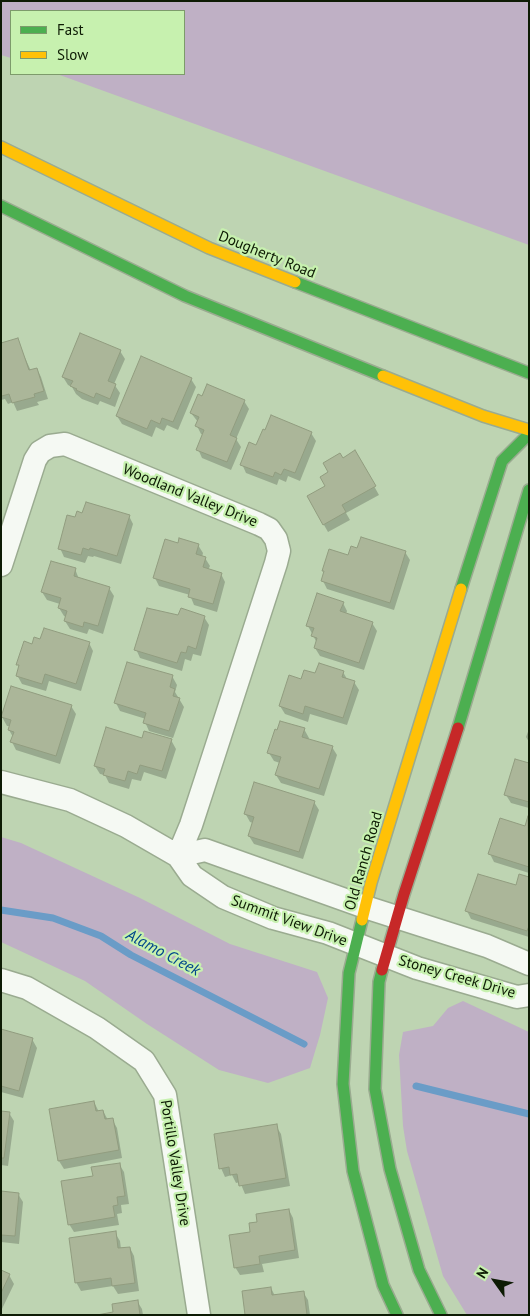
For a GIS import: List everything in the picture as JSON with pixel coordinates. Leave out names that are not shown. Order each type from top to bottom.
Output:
[{"type":"street","name":"Dougherty Road","points":[[1,148],[209,248],[529,373]]},
{"type":"street","points":[[1,206],[185,296],[483,416],[529,430]]},
{"type":"street","name":"Old Ranch Road","points":[[397,1315],[383,1285],[353,1171],[343,1084],[349,974],[371,884],[452,616],[502,461],[529,434]]},
{"type":"street","name":"Woodland Valley Drive","points":[[1,565],[35,460],[40,452],[50,446],[65,444],[259,524],[269,529],[276,539],[279,551],[276,563],[191,825],[178,856]]},
{"type":"street","points":[[441,1315],[419,1270],[390,1169],[375,1089],[379,982],[397,918],[452,750],[529,490]]},
{"type":"street","name":"Summit View Drive","points":[[1,782],[70,800],[126,826],[178,856],[192,876],[223,897],[273,918],[328,934],[387,955]]},
{"type":"street","points":[[178,856],[205,850],[397,918],[487,946],[529,964]]},
{"type":"street","name":"Stoney Creek Drive","points":[[387,955],[417,968],[517,997],[529,995]]},
{"type":"street","name":"Portillo Valley Drive","points":[[1,980],[27,988],[97,1028],[144,1061],[166,1095],[199,1315]]},
{"type":"shaded area","points":[[1,1],[529,1],[529,245],[60,75],[185,75],[185,10],[10,10],[10,58],[1,55]]},
{"type":"shaded area","points":[[1,837],[21,843],[140,898],[230,944],[317,972],[328,998],[310,1068],[268,1083],[219,1070],[147,1024],[85,981],[1,942]]},
{"type":"shaded area","points":[[463,1001],[529,1032],[529,1315],[467,1315],[443,1276],[407,1151],[403,1126],[399,1055],[403,1032],[433,1026],[448,1008]]},
{"type":"building","points":[[80,333],[121,350],[108,381],[116,384],[110,399],[96,393],[94,398],[76,390],[70,386],[73,381],[62,377]]},
{"type":"building","points":[[18,338],[29,370],[37,368],[44,391],[34,394],[35,397],[12,403],[9,394],[2,396],[1,393],[1,343]]},
{"type":"building","points":[[141,356],[192,378],[173,422],[162,418],[160,424],[151,420],[147,429],[116,416]]},
{"type":"building","points":[[207,384],[245,400],[230,435],[237,438],[227,462],[196,450],[204,430],[195,426],[199,417],[190,413],[198,394],[202,396]]},
{"type":"building","points":[[271,415],[312,432],[295,473],[284,469],[281,475],[275,472],[273,477],[240,465],[249,442],[256,445]]},
{"type":"building","points":[[355,450],[376,486],[342,505],[346,512],[323,525],[307,496],[325,486],[320,477],[328,472],[323,463],[340,453],[343,458]]},
{"type":"building","points":[[86,502],[130,515],[117,556],[90,548],[89,550],[83,548],[81,555],[58,549],[67,515],[75,517],[77,511],[82,513]]},
{"type":"building","points":[[361,537],[406,551],[390,603],[321,581],[329,549],[348,555],[351,546],[357,548]]},
{"type":"building","points":[[179,538],[199,544],[196,554],[206,557],[203,567],[222,573],[213,604],[188,597],[190,589],[153,578],[165,539],[178,543]]},
{"type":"building","points":[[51,561],[76,568],[74,576],[110,587],[98,626],[84,622],[83,627],[64,621],[67,611],[58,608],[61,598],[41,592]]},
{"type":"building","points":[[317,593],[344,602],[340,611],[373,622],[359,663],[314,648],[317,638],[311,636],[314,628],[306,626]]},
{"type":"building","points":[[147,608],[178,615],[181,608],[205,616],[196,649],[188,646],[186,653],[181,652],[177,663],[134,650]]},
{"type":"building","points":[[44,628],[90,642],[76,684],[45,674],[42,684],[16,676],[19,665],[16,665],[24,641],[32,644],[34,637],[40,639]]},
{"type":"building","points":[[127,662],[173,675],[170,687],[175,689],[173,696],[180,698],[169,731],[143,723],[146,713],[114,703]]},
{"type":"building","points":[[319,663],[344,671],[342,677],[355,681],[343,718],[305,706],[303,714],[279,706],[289,675],[301,679],[304,670],[315,673]]},
{"type":"building","points":[[11,686],[72,705],[56,756],[10,742],[14,732],[8,730],[11,720],[1,717]]},
{"type":"building","points":[[280,721],[305,728],[302,737],[333,746],[319,789],[275,775],[281,757],[267,753],[275,729],[277,730]]},
{"type":"building","points":[[106,727],[142,738],[144,731],[172,739],[162,771],[140,765],[137,774],[128,771],[125,781],[103,775],[105,769],[94,766]]},
{"type":"building","points":[[515,759],[529,763],[529,802],[504,795]]},
{"type":"building","points":[[254,782],[315,801],[299,852],[248,836],[254,817],[244,814]]},
{"type":"building","points":[[528,816],[529,867],[488,854],[500,818],[525,826]]},
{"type":"building","points":[[478,874],[516,885],[519,874],[529,877],[529,926],[527,931],[465,911]]},
{"type":"building","points":[[1,1029],[33,1038],[19,1091],[1,1086]]},
{"type":"building","points":[[94,1101],[96,1111],[103,1110],[105,1119],[113,1118],[119,1150],[58,1161],[49,1109]]},
{"type":"building","points":[[1,1111],[10,1112],[4,1158],[1,1158]]},
{"type":"building","points":[[277,1124],[286,1178],[239,1186],[237,1174],[230,1175],[229,1167],[219,1169],[214,1134]]},
{"type":"building","points":[[120,1163],[125,1196],[117,1197],[118,1205],[113,1206],[115,1217],[68,1225],[61,1181],[93,1176],[91,1167]]},
{"type":"building","points":[[1,1191],[19,1193],[15,1236],[1,1235]]},
{"type":"building","points":[[289,1209],[295,1250],[259,1256],[260,1264],[234,1268],[229,1235],[250,1232],[249,1223],[257,1222],[256,1214]]},
{"type":"building","points":[[116,1231],[118,1248],[130,1247],[135,1283],[112,1286],[111,1278],[75,1283],[69,1238]]},
{"type":"building","points":[[1,1270],[10,1274],[1,1293]]},
{"type":"building","points":[[271,1287],[272,1295],[304,1291],[307,1315],[245,1315],[242,1291]]},
{"type":"building","points":[[138,1300],[140,1315],[97,1315],[113,1312],[112,1304]]},
{"type":"waterway","name":"Alamo Creek","points":[[1,910],[53,918],[101,936],[131,955],[304,1044]]},
{"type":"waterway","name":"Alamo Creek","points":[[416,1086],[529,1114]]},
{"type":"traffic: fast","points":[[1,206],[185,296],[383,376]]},
{"type":"traffic: fast","points":[[295,282],[529,373]]},
{"type":"traffic: fast","points":[[461,589],[502,461],[529,434]]},
{"type":"traffic: fast","points":[[458,728],[529,490]]},
{"type":"traffic: fast","points":[[362,920],[349,973],[343,1084],[353,1171],[383,1285],[397,1315]]},
{"type":"traffic: fast","points":[[382,970],[379,982],[375,1089],[390,1169],[419,1270],[441,1315]]},
{"type":"traffic: slow","points":[[1,147],[209,248],[295,282]]},
{"type":"traffic: slow","points":[[383,376],[483,416],[529,430]]},
{"type":"traffic: slow","points":[[362,920],[371,883],[461,589]]},
{"type":"traffic: jam","points":[[382,970],[404,894],[458,728]]}]
